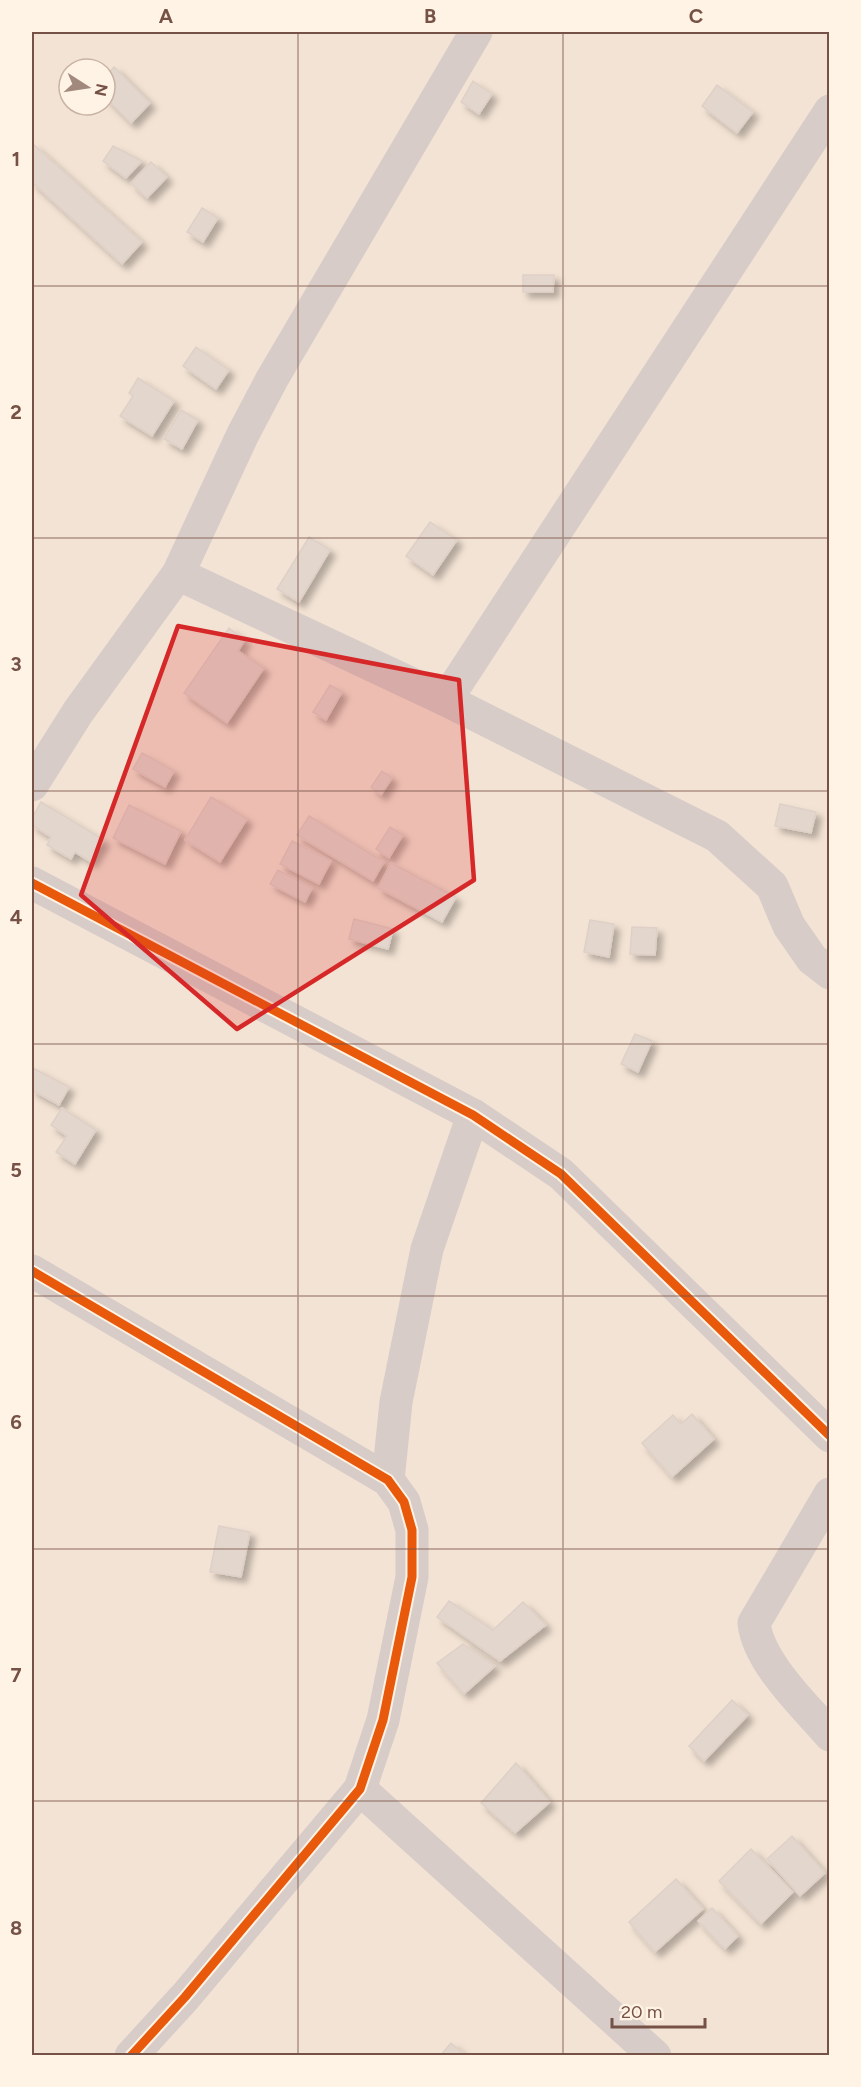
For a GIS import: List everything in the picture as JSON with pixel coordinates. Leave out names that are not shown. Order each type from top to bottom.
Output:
[{"type":"street","points":[[32,785],[78,712],[178,574],[243,434],[272,379],[476,32]]},
{"type":"street","points":[[446,700],[830,111]]},
{"type":"street","points":[[178,574],[446,700],[717,837],[772,886],[789,926],[812,958],[830,972]]},
{"type":"street","points":[[32,883],[473,1115],[561,1174],[830,1436]]},
{"type":"street","points":[[388,1480],[396,1402],[427,1249],[473,1115]]},
{"type":"street","points":[[32,1271],[388,1480],[404,1502],[412,1530],[412,1577],[383,1720],[360,1789],[185,1997],[131,2055]]},
{"type":"street","points":[[830,1494],[754,1623],[755,1633],[777,1672],[830,1736]]},
{"type":"street","points":[[360,1789],[655,2055]]},
{"type":"highlighted area","points":[[178,626],[459,680],[474,880],[237,1029],[81,895]]},
{"type":"shaded area","points":[[32,32],[829,32],[829,2055],[32,2055]]},
{"type":"building","points":[[117,70],[150,103],[131,123],[117,109]]},
{"type":"building","points":[[473,81],[492,94],[479,114],[461,102]]},
{"type":"building","points":[[717,85],[753,112],[737,133],[702,106]]},
{"type":"building","points":[[33,144],[142,242],[122,264],[32,182]]},
{"type":"building","points":[[113,146],[142,161],[126,178],[103,161]]},
{"type":"building","points":[[151,162],[167,177],[147,198],[131,183]]},
{"type":"building","points":[[202,208],[218,218],[203,242],[187,232]]},
{"type":"building","points":[[523,275],[554,275],[553,292],[523,292]]},
{"type":"building","points":[[196,347],[229,370],[216,389],[183,366]]},
{"type":"building","points":[[138,378],[174,401],[152,436],[120,416],[133,396],[129,393]]},
{"type":"building","points":[[181,410],[198,420],[182,449],[164,439]]},
{"type":"building","points":[[430,522],[457,540],[433,575],[406,556]]},
{"type":"building","points":[[309,537],[330,550],[299,602],[277,589]]},
{"type":"building","points":[[229,628],[245,640],[238,651],[264,668],[227,723],[184,693]]},
{"type":"building","points":[[330,685],[342,692],[326,720],[313,712]]},
{"type":"building","points":[[142,753],[174,771],[165,787],[133,769]]},
{"type":"building","points":[[382,771],[392,778],[381,795],[371,787]]},
{"type":"building","points":[[211,797],[247,819],[220,862],[185,840]]},
{"type":"building","points":[[41,802],[104,840],[91,862],[75,852],[71,859],[47,845],[51,837],[32,825],[32,818]]},
{"type":"building","points":[[780,804],[816,812],[811,833],[775,826]]},
{"type":"building","points":[[129,805],[181,831],[165,864],[113,838]]},
{"type":"building","points":[[309,816],[384,862],[373,881],[297,835]]},
{"type":"building","points":[[390,827],[403,835],[389,858],[376,849]]},
{"type":"building","points":[[292,841],[331,861],[319,884],[280,864]]},
{"type":"building","points":[[391,863],[456,897],[442,922],[378,888]]},
{"type":"building","points":[[278,870],[312,888],[305,902],[270,884]]},
{"type":"building","points":[[354,919],[393,929],[388,949],[349,939]]},
{"type":"building","points":[[590,920],[614,924],[609,957],[584,952]]},
{"type":"building","points":[[632,927],[657,928],[655,955],[630,954]]},
{"type":"building","points":[[635,1034],[652,1041],[638,1072],[621,1064]]},
{"type":"building","points":[[33,1068],[69,1087],[59,1105],[32,1090]]},
{"type":"building","points":[[62,1108],[96,1130],[75,1164],[56,1152],[67,1136],[51,1125]]},
{"type":"building","points":[[692,1414],[714,1439],[672,1477],[642,1443],[673,1415],[681,1424]]},
{"type":"building","points":[[219,1526],[250,1532],[241,1577],[210,1572]]},
{"type":"building","points":[[449,1601],[493,1630],[523,1602],[546,1625],[500,1661],[437,1617]]},
{"type":"building","points":[[463,1644],[495,1666],[464,1694],[437,1663]]},
{"type":"building","points":[[732,1700],[748,1715],[704,1761],[689,1746]]},
{"type":"building","points":[[516,1763],[550,1802],[515,1833],[481,1803]]},
{"type":"building","points":[[792,1836],[825,1873],[800,1896],[767,1859]]},
{"type":"building","points":[[751,1849],[793,1892],[761,1924],[719,1881]]},
{"type":"building","points":[[676,1879],[703,1909],[655,1952],[629,1922]]},
{"type":"building","points":[[712,1908],[738,1936],[725,1949],[698,1921]]},
{"type":"building","points":[[451,2043],[466,2056],[440,2056]]},
{"type":"cycle path","points":[[32,883],[473,1115],[561,1174],[830,1436]]},
{"type":"cycle path","points":[[32,1271],[388,1480],[404,1502],[412,1530],[412,1577],[383,1720],[360,1789],[185,1997],[131,2056]]}]
